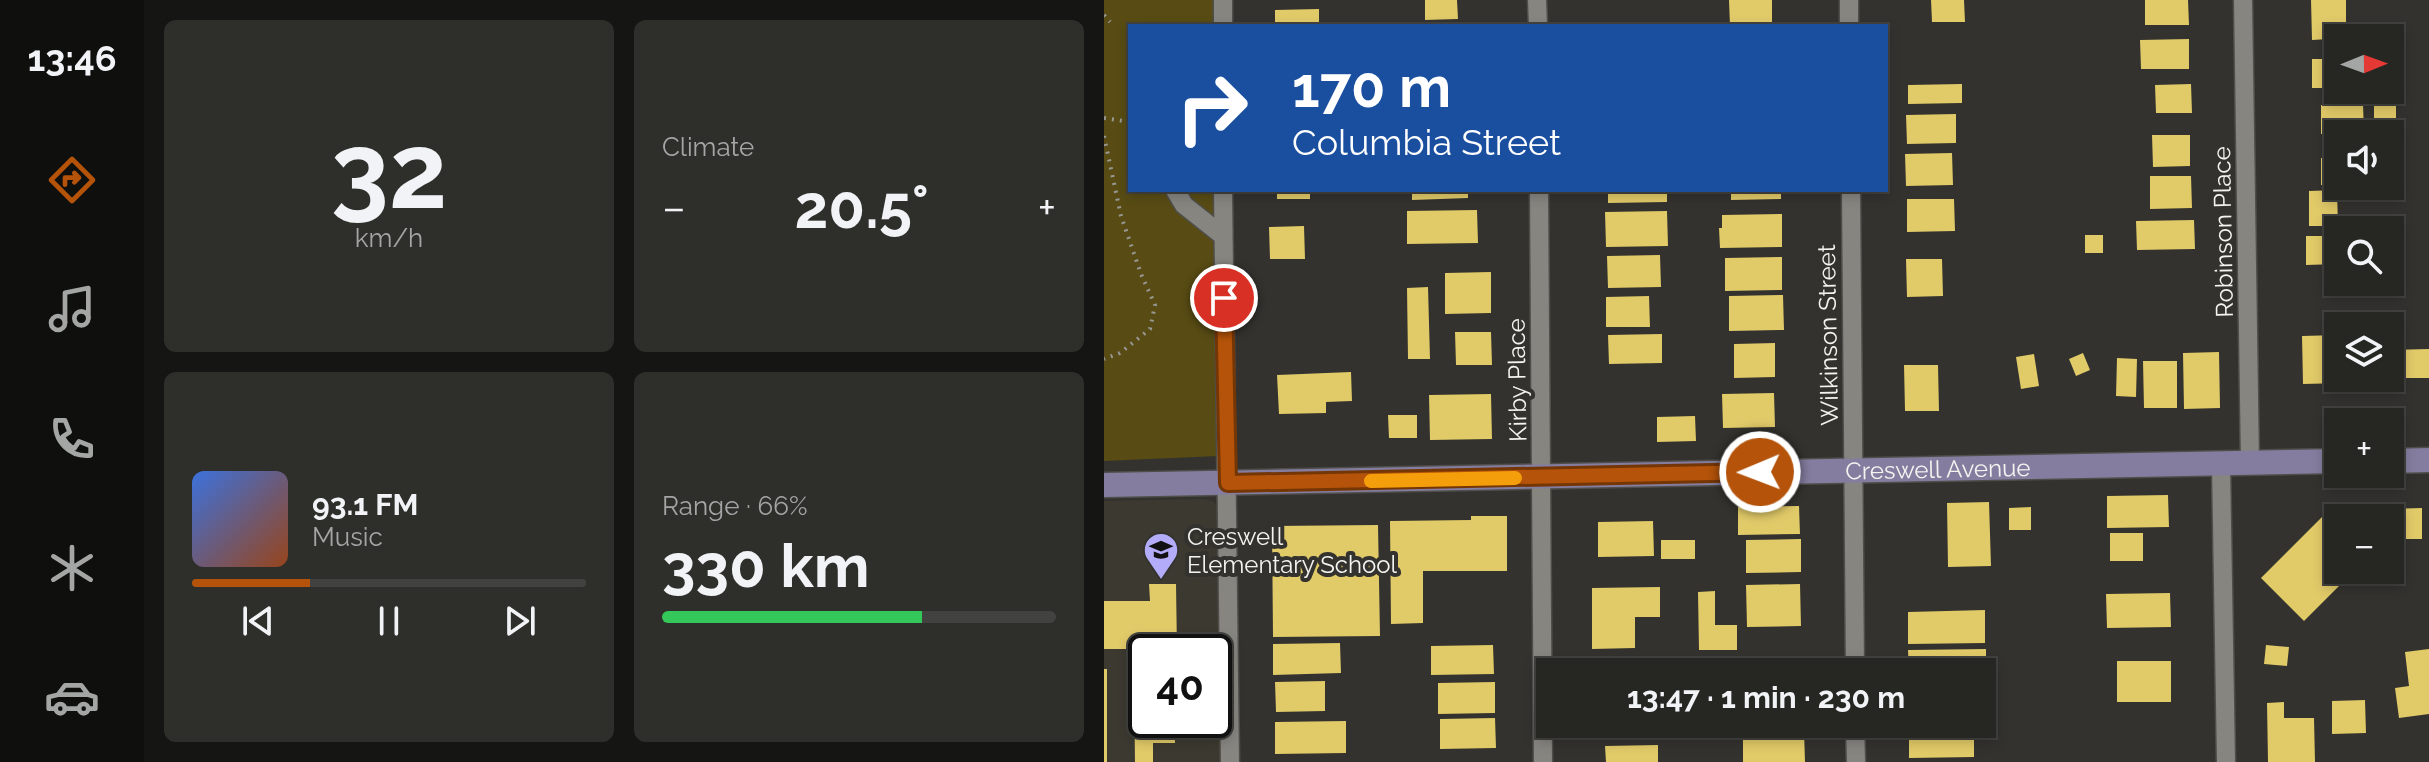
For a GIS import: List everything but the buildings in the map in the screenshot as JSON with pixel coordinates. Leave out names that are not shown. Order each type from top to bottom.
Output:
[{"type":"street","points":[[1223,0],[1223,24]]},
{"type":"street","points":[[1537,0],[1538,24]]},
{"type":"street","points":[[1849,0],[1849,24]]},
{"type":"street","name":"Robinson Place","points":[[2243,0],[2250,463]]},
{"type":"street","points":[[1176,192],[1184,205],[1223,236]]},
{"type":"street","points":[[1223,192],[1230,762]]},
{"type":"street","name":"Kirby Place","points":[[1539,192],[1543,762]]},
{"type":"street","name":"Wilkinson Street","points":[[1851,192],[1855,658]]},
{"type":"street","points":[[2404,461],[2429,460]]},
{"type":"street","name":"Creswell Avenue","points":[[1104,485],[2324,461]]},
{"type":"street","points":[[2221,464],[2226,762]]},
{"type":"street","points":[[1855,738],[1856,762]]},
{"type":"path","points":[[1104,15],[1110,22]]},
{"type":"path","points":[[1104,118],[1128,122]]},
{"type":"path","points":[[1104,136],[1121,216],[1155,305],[1150,329],[1120,353],[1104,359]]},
{"type":"shaded area","points":[[1104,0],[1215,0],[1216,24],[1128,24],[1128,192],[1217,192],[1218,456],[1104,461]]},
{"type":"shaded area","name":"Creswell Elementary School","points":[[1204,499],[1214,502],[1218,510],[1219,634],[1128,634],[1128,738],[1220,738],[1220,762],[1104,762],[1104,501]]},
{"type":"slow traffic","points":[[1371,481],[1515,478]]},
{"type":"place","name":"Creswell Elementary School","points":[[1161,581]]},
{"type":"route","points":[[1224,298],[1228,483],[1760,472]]}]
